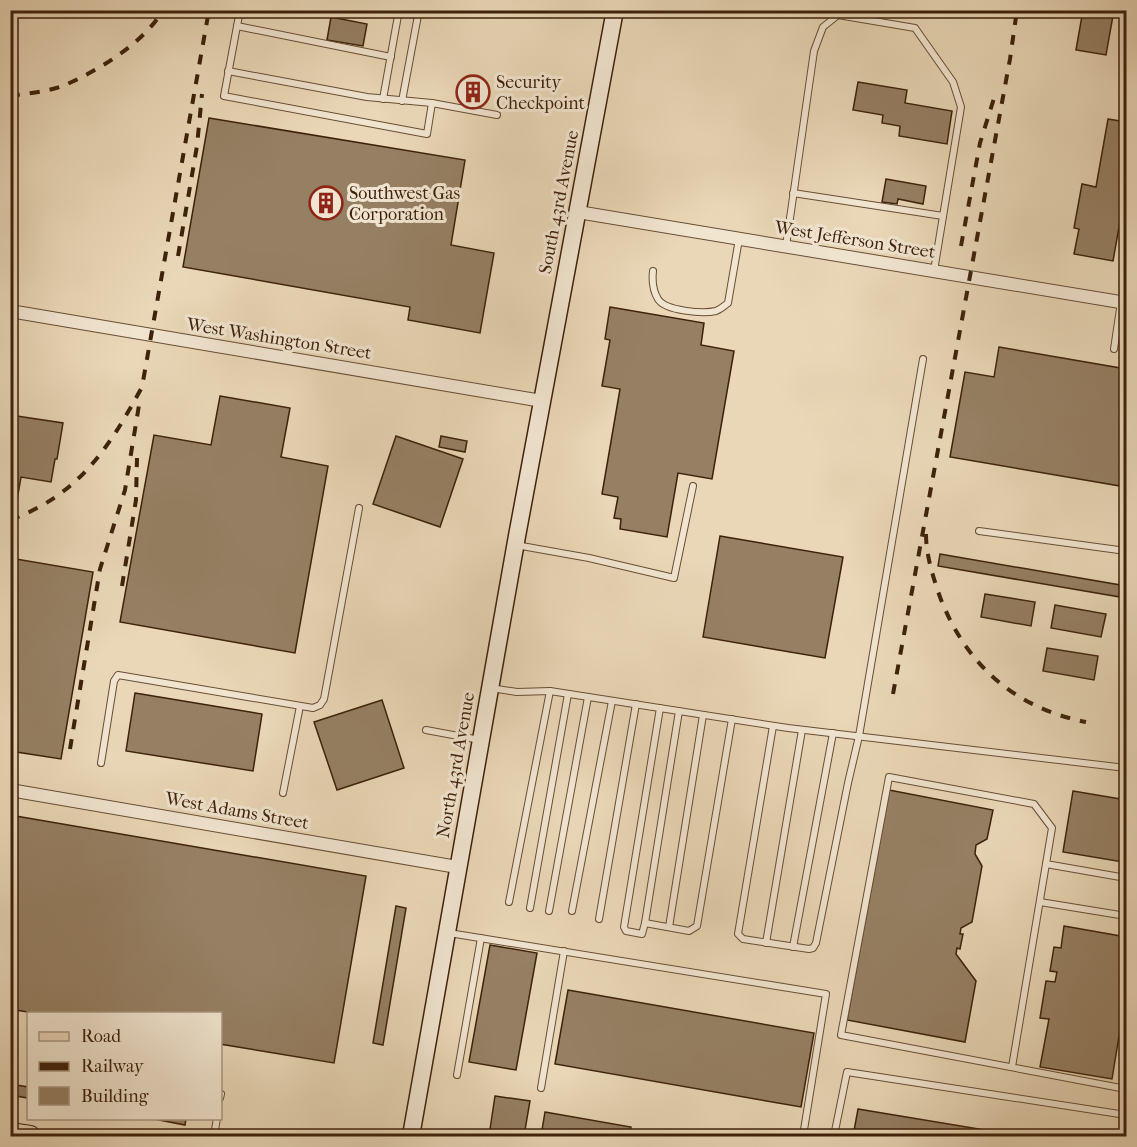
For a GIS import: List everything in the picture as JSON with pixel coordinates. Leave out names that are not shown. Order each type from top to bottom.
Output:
[{"type":"main road","name":"South 43rd Avenue","points":[[542,401],[615,10]]},
{"type":"main road","name":"North 43rd Avenue","points":[[411,1137],[457,867],[542,401]]},
{"type":"main road","points":[[10,1133],[30,1136]]},
{"type":"street","name":"West Jefferson Street","points":[[578,212],[1124,303]]},
{"type":"street","name":"West Washington Street","points":[[10,311],[542,401]]},
{"type":"street","name":"West Adams Street","points":[[10,790],[457,867]]},
{"type":"lane","points":[[240,10],[224,96],[428,134],[432,103]]},
{"type":"lane","points":[[383,99],[399,10]]},
{"type":"lane","points":[[402,100],[419,10]]},
{"type":"lane","points":[[786,246],[814,51],[823,27],[838,15],[915,28],[953,82],[961,107],[934,271]]},
{"type":"lane","points":[[237,26],[391,57]]},
{"type":"lane","points":[[228,72],[383,99],[432,103],[497,115]]},
{"type":"lane","points":[[793,193],[943,216]]},
{"type":"lane","points":[[653,271],[652,280],[658,300],[669,307],[702,312],[718,310],[728,303],[739,239]]},
{"type":"lane","points":[[1114,349],[1124,303]]},
{"type":"lane","points":[[773,726],[737,931],[740,938],[809,949],[813,948],[816,943],[859,736],[923,359]]},
{"type":"lane","points":[[516,545],[589,558],[674,578],[693,486]]},
{"type":"lane","points":[[101,763],[114,681],[118,675],[313,708],[320,705],[324,699],[359,508]]},
{"type":"lane","points":[[979,531],[1126,551]]},
{"type":"lane","points":[[490,688],[517,692],[550,691],[802,730],[1126,768]]},
{"type":"lane","points":[[509,902],[550,691]]},
{"type":"lane","points":[[530,908],[568,694]]},
{"type":"lane","points":[[549,911],[588,697]]},
{"type":"lane","points":[[572,911],[612,701]]},
{"type":"lane","points":[[599,919],[636,704]]},
{"type":"lane","points":[[283,793],[300,706]]},
{"type":"lane","points":[[660,708],[624,929],[631,933],[642,934],[645,923],[679,711]]},
{"type":"lane","points":[[669,927],[703,715]]},
{"type":"lane","points":[[645,923],[689,931],[697,926],[732,719]]},
{"type":"lane","points":[[426,730],[481,740]]},
{"type":"lane","points":[[766,943],[802,730]]},
{"type":"lane","points":[[793,947],[833,733]]},
{"type":"lane","points":[[1012,1067],[1053,828],[1034,804],[889,777],[841,1035],[1126,1089]]},
{"type":"lane","points":[[1046,864],[1126,878]]},
{"type":"lane","points":[[1040,902],[1126,916]]},
{"type":"lane","points":[[446,932],[826,994],[803,1137]]},
{"type":"lane","points":[[457,1075],[481,938]]},
{"type":"lane","points":[[541,1088],[564,951]]},
{"type":"lane","points":[[834,1137],[848,1072],[1126,1115]]},
{"type":"lane","points":[[214,1137],[217,1120]]},
{"type":"building","points":[[1083,10],[1114,10],[1106,55],[1076,50]]},
{"type":"building","points":[[331,17],[367,24],[363,46],[327,40]]},
{"type":"building","points":[[858,82],[907,90],[905,103],[952,111],[947,144],[899,136],[900,126],[882,123],[883,115],[853,110]]},
{"type":"building","name":"Southwest Gas Corporation","points":[[209,118],[465,160],[451,245],[494,253],[480,333],[408,320],[410,307],[183,267]]},
{"type":"building","points":[[1108,119],[1126,122],[1126,188],[1113,261],[1074,254],[1079,229],[1074,228],[1082,184],[1096,187]]},
{"type":"building","points":[[886,179],[926,186],[923,204],[898,199],[897,204],[882,202]]},
{"type":"building","points":[[610,307],[704,323],[701,345],[734,351],[712,479],[678,473],[667,537],[620,529],[621,519],[614,518],[618,497],[602,494],[620,389],[602,386],[610,340],[605,339]]},
{"type":"building","points":[[999,347],[1126,369],[1126,487],[950,457],[965,372],[994,377]]},
{"type":"building","points":[[220,396],[290,408],[281,457],[328,466],[295,653],[120,622],[154,435],[211,445]]},
{"type":"building","points":[[10,415],[63,423],[51,482],[21,477],[16,506],[10,505]]},
{"type":"building","points":[[396,436],[463,459],[440,527],[373,504]]},
{"type":"building","points":[[441,436],[467,441],[465,452],[439,447]]},
{"type":"building","points":[[720,536],[843,557],[825,658],[703,637]]},
{"type":"building","points":[[940,554],[1126,586],[1126,598],[938,566]]},
{"type":"building","points":[[10,558],[93,572],[61,759],[10,751]]},
{"type":"building","points":[[985,594],[1035,602],[1031,626],[981,617]]},
{"type":"building","points":[[1055,605],[1106,614],[1101,637],[1051,628]]},
{"type":"building","points":[[1126,616],[1126,641],[1120,640]]},
{"type":"building","points":[[1047,648],[1098,656],[1094,680],[1043,671]]},
{"type":"building","points":[[135,693],[262,714],[253,771],[126,751]]},
{"type":"building","points":[[382,700],[404,768],[337,790],[314,722]]},
{"type":"building","points":[[889,790],[993,810],[987,839],[976,845],[975,854],[982,866],[972,922],[961,928],[960,934],[963,934],[960,949],[957,948],[956,954],[976,981],[965,1042],[847,1020]]},
{"type":"building","points":[[1073,791],[1126,800],[1126,859],[1123,862],[1063,852]]},
{"type":"building","points":[[10,815],[366,876],[334,1063],[222,1044],[222,1012],[28,1012],[10,1009]]},
{"type":"building","points":[[396,906],[406,908],[383,1045],[373,1043]]},
{"type":"building","points":[[1064,926],[1126,937],[1126,993],[1112,1079],[1040,1067],[1049,1019],[1040,1018],[1046,981],[1055,982],[1057,972],[1050,971],[1054,947],[1061,948]]},
{"type":"building","points":[[490,945],[537,953],[516,1070],[469,1062]]},
{"type":"building","points":[[568,990],[814,1033],[801,1107],[555,1064]]},
{"type":"building","points":[[10,1084],[27,1087],[27,1098],[10,1095]]},
{"type":"building","points":[[495,1096],[530,1101],[524,1136],[489,1136]]},
{"type":"building","points":[[858,1109],[1021,1136],[853,1136]]},
{"type":"building","points":[[545,1112],[631,1127],[629,1136],[541,1136]]},
{"type":"building","points":[[159,1120],[186,1120],[185,1125]]},
{"type":"railway","points":[[10,96],[45,91],[92,72],[133,44],[155,22],[163,10]]},
{"type":"railway","points":[[10,520],[34,510],[55,497],[90,467],[117,430],[142,387],[209,10]]},
{"type":"railway","points":[[893,694],[1010,59],[1017,10]]},
{"type":"railway","points":[[178,256],[197,146],[202,94]]},
{"type":"railway","points":[[961,246],[980,143],[995,95]]},
{"type":"railway","points":[[70,749],[100,569],[125,490],[140,399]]},
{"type":"railway","points":[[122,586],[136,500],[137,458]]},
{"type":"railway","points":[[926,534],[932,574],[940,597],[951,621],[979,663],[1015,694],[1037,706],[1086,722]]},
{"type":"place","name":"Security Checkpoint","points":[[473,92]]},
{"type":"place","name":"Southwest Gas Corporation","points":[[326,203]]}]
